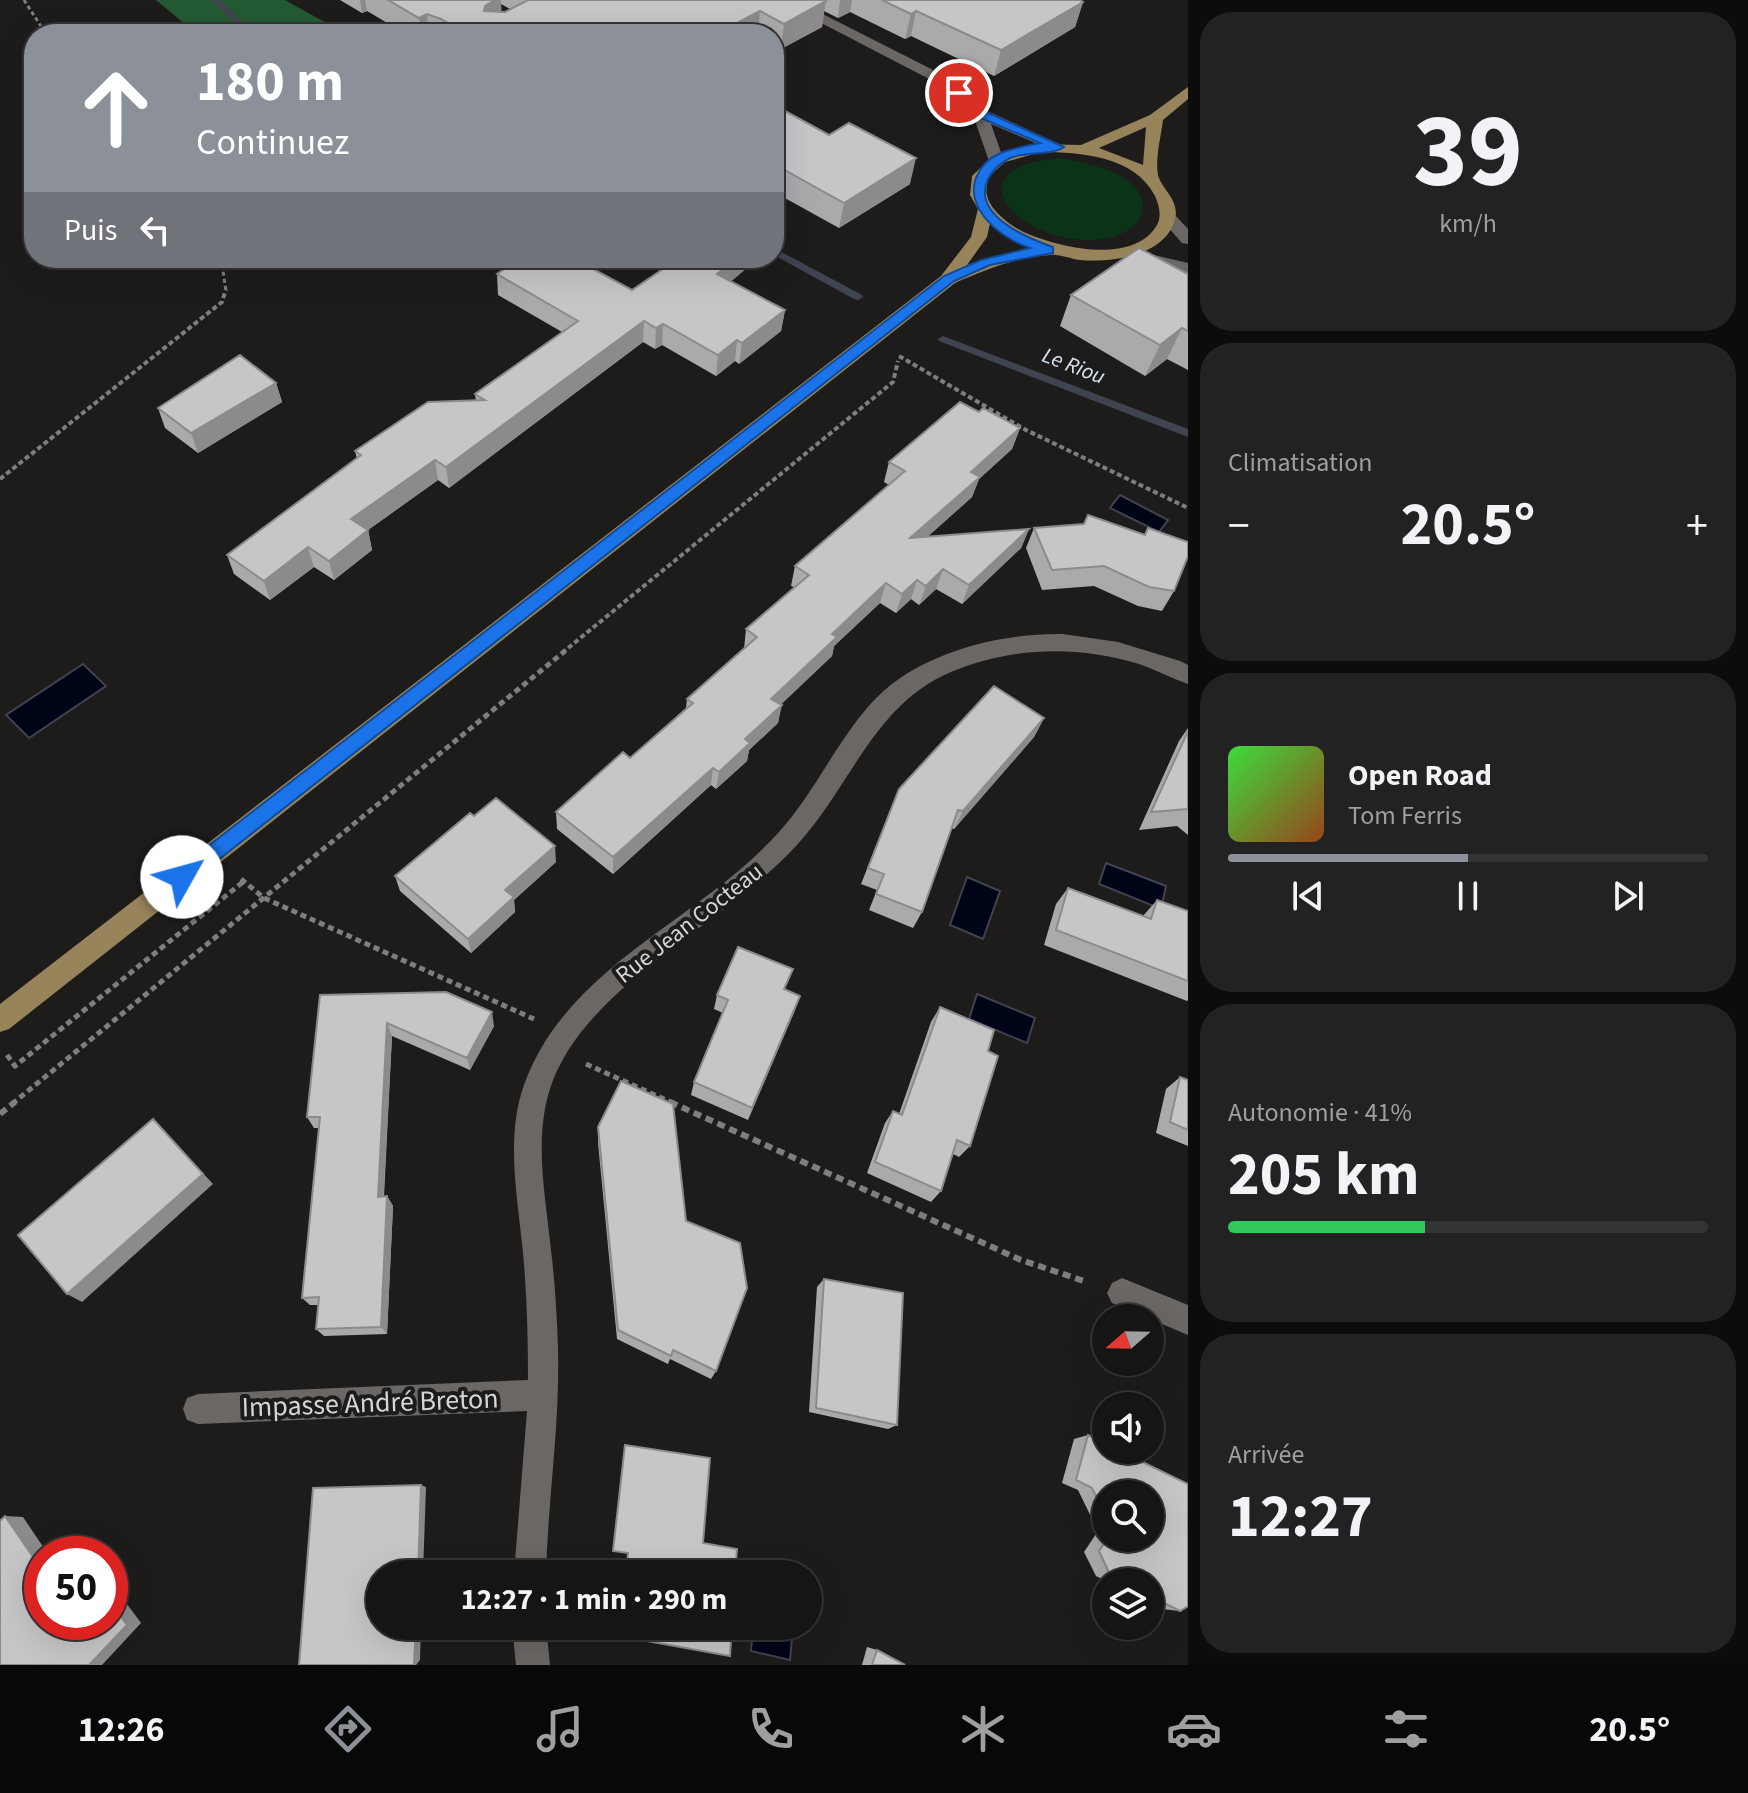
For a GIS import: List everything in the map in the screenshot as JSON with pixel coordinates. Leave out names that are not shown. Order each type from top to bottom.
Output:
[{"type":"main road","points":[[1084,149],[1155,118],[1188,92]]},
{"type":"main road","points":[[1150,178],[1155,118]]},
{"type":"main road","points":[[0,1020],[949,279],[985,262],[1020,253],[1048,250],[1095,256],[1123,253],[1154,239],[1168,218],[1165,198],[1150,178],[1121,160],[1084,149],[1058,147],[1023,150],[996,161],[980,180],[978,195],[985,211],[1010,234],[1048,250]]},
{"type":"main road","points":[[949,279],[979,237],[985,211]]},
{"type":"street","points":[[784,0],[938,78],[980,113],[1058,147]]},
{"type":"street","points":[[980,113],[996,161]]},
{"type":"street","points":[[1168,218],[1188,239]]},
{"type":"street","points":[[1123,253],[1188,268]]},
{"type":"street","name":"Rue Jean Cocteau","points":[[531,1560],[543,1395],[539,1276],[527,1151],[536,1088],[558,1044],[594,999],[642,955],[712,908],[771,858],[822,799],[855,740],[894,696],[938,667],[991,652],[1045,642],[1113,649],[1188,675]]},
{"type":"street","points":[[1122,1293],[1188,1320]]},
{"type":"street","name":"Impasse André Breton","points":[[198,1409],[543,1395]]},
{"type":"street","points":[[530,1640],[533,1665]]},
{"type":"path","points":[[24,0],[40,24]]},
{"type":"path","points":[[0,479],[222,302],[226,292],[222,268]]},
{"type":"path","points":[[0,1114],[893,382],[899,356],[1026,430],[1188,508]]},
{"type":"path","points":[[235,872],[264,898],[533,1018],[558,1044],[590,1067],[1021,1260],[1122,1293]]},
{"type":"path","points":[[7,1055],[15,1066],[243,882]]},
{"type":"green space","points":[[156,0],[285,0],[328,24],[185,24]]},
{"type":"green space","points":[[1062,158],[1101,168],[1128,181],[1143,202],[1136,223],[1126,232],[1113,237],[1082,240],[1053,235],[1028,224],[1011,209],[1002,192],[1007,177],[1026,165]]},
{"type":"water","points":[[1120,495],[1168,520],[1159,532],[1110,508]]},
{"type":"water","points":[[83,664],[106,686],[29,738],[6,715]]},
{"type":"water","points":[[1106,863],[1166,886],[1161,909],[1099,884]]},
{"type":"water","points":[[967,877],[1000,891],[983,939],[950,925]]},
{"type":"water","points":[[977,994],[1035,1018],[1027,1043],[969,1019]]},
{"type":"water","points":[[752,1640],[792,1640],[790,1660],[751,1651]]},
{"type":"building","points":[[388,0],[495,0],[485,6],[484,11],[505,12],[528,0],[826,1],[784,24],[760,11],[735,24],[450,24],[427,14],[419,18]]},
{"type":"building","points":[[882,0],[1083,2],[1001,50],[916,11],[911,14]]},
{"type":"building","points":[[784,110],[829,135],[849,123],[916,158],[844,203],[784,170]]},
{"type":"building","points":[[1139,248],[1188,274],[1188,331],[1182,328],[1160,345],[1071,295]]},
{"type":"building","points":[[506,268],[591,268],[632,290],[664,268],[724,268],[717,274],[785,310],[742,343],[737,340],[718,355],[663,324],[656,328],[644,321],[446,467],[435,460],[351,519],[368,530],[329,561],[308,547],[264,581],[227,555],[361,455],[355,451],[428,402],[485,400],[475,394],[578,321],[497,274]]},
{"type":"building","points":[[240,355],[276,383],[191,433],[158,408]]},
{"type":"building","points":[[960,402],[979,412],[983,408],[1020,428],[971,472],[980,477],[910,538],[1029,529],[969,585],[943,569],[926,586],[917,580],[902,594],[886,583],[832,634],[837,637],[771,699],[782,705],[745,739],[750,743],[719,772],[713,768],[613,857],[556,812],[623,752],[630,758],[693,703],[687,699],[757,637],[746,629],[809,575],[795,566],[905,471],[889,462]]},
{"type":"building","points":[[1088,515],[1145,535],[1148,528],[1188,542],[1188,556],[1174,591],[1149,587],[1104,566],[1052,570],[1034,528],[1084,524]]},
{"type":"building","points":[[994,686],[1044,718],[963,811],[958,810],[922,912],[876,894],[884,874],[868,868],[899,789]]},
{"type":"building","points":[[1188,731],[1188,809],[1151,812]]},
{"type":"building","points":[[496,798],[555,846],[505,890],[514,897],[468,939],[395,876],[470,813],[474,816]]},
{"type":"building","points":[[1068,888],[1151,919],[1157,900],[1188,911],[1188,981],[1056,930]]},
{"type":"building","points":[[738,947],[793,969],[784,989],[800,996],[752,1108],[694,1082],[728,1000],[717,995]]},
{"type":"building","points":[[446,992],[492,1012],[467,1058],[387,1023],[378,1197],[387,1196],[381,1327],[316,1329],[319,1297],[302,1298],[320,1117],[307,1117],[320,995]]},
{"type":"building","points":[[940,1007],[994,1030],[988,1051],[998,1056],[970,1146],[957,1140],[941,1191],[875,1162],[893,1111],[902,1115]]},
{"type":"building","points":[[1180,1077],[1188,1080],[1188,1130],[1170,1122]]},
{"type":"building","points":[[621,1081],[673,1104],[686,1221],[740,1243],[747,1288],[716,1371],[673,1350],[671,1356],[618,1330],[598,1127]]},
{"type":"building","points":[[153,1119],[203,1174],[67,1294],[18,1235]]},
{"type":"building","points":[[824,1279],[903,1293],[897,1425],[816,1408]]},
{"type":"building","points":[[1088,1435],[1092,1437],[1092,1464],[1147,1464],[1188,1484],[1188,1606],[1180,1611],[1164,1603],[1164,1568],[1107,1568],[1099,1552],[1164,1552],[1164,1480],[1092,1480],[1092,1488],[1076,1480]]},
{"type":"building","points":[[625,1445],[710,1458],[703,1543],[737,1549],[736,1560],[627,1560],[628,1553],[613,1551]]},
{"type":"building","points":[[421,1485],[418,1560],[366,1560],[366,1640],[415,1640],[413,1665],[299,1665],[313,1488]]},
{"type":"building","points":[[5,1516],[24,1544],[24,1640],[113,1640],[89,1665],[0,1665],[0,1521]]},
{"type":"building","points":[[641,1640],[731,1640],[730,1656]]},
{"type":"building","points":[[877,1650],[905,1665],[872,1665]]},
{"type":"waterway","name":"Le Riou","points":[[215,0],[241,24]]},
{"type":"waterway","name":"Le Riou","points":[[784,256],[858,297]]},
{"type":"waterway","name":"Le Riou","points":[[943,339],[1188,433]]},
{"type":"route","points":[[182,877],[949,279],[985,262],[1048,250],[1010,234],[995,223],[981,203],[978,187],[983,173],[996,161],[1023,150],[1058,147],[980,113],[959,93]]}]
